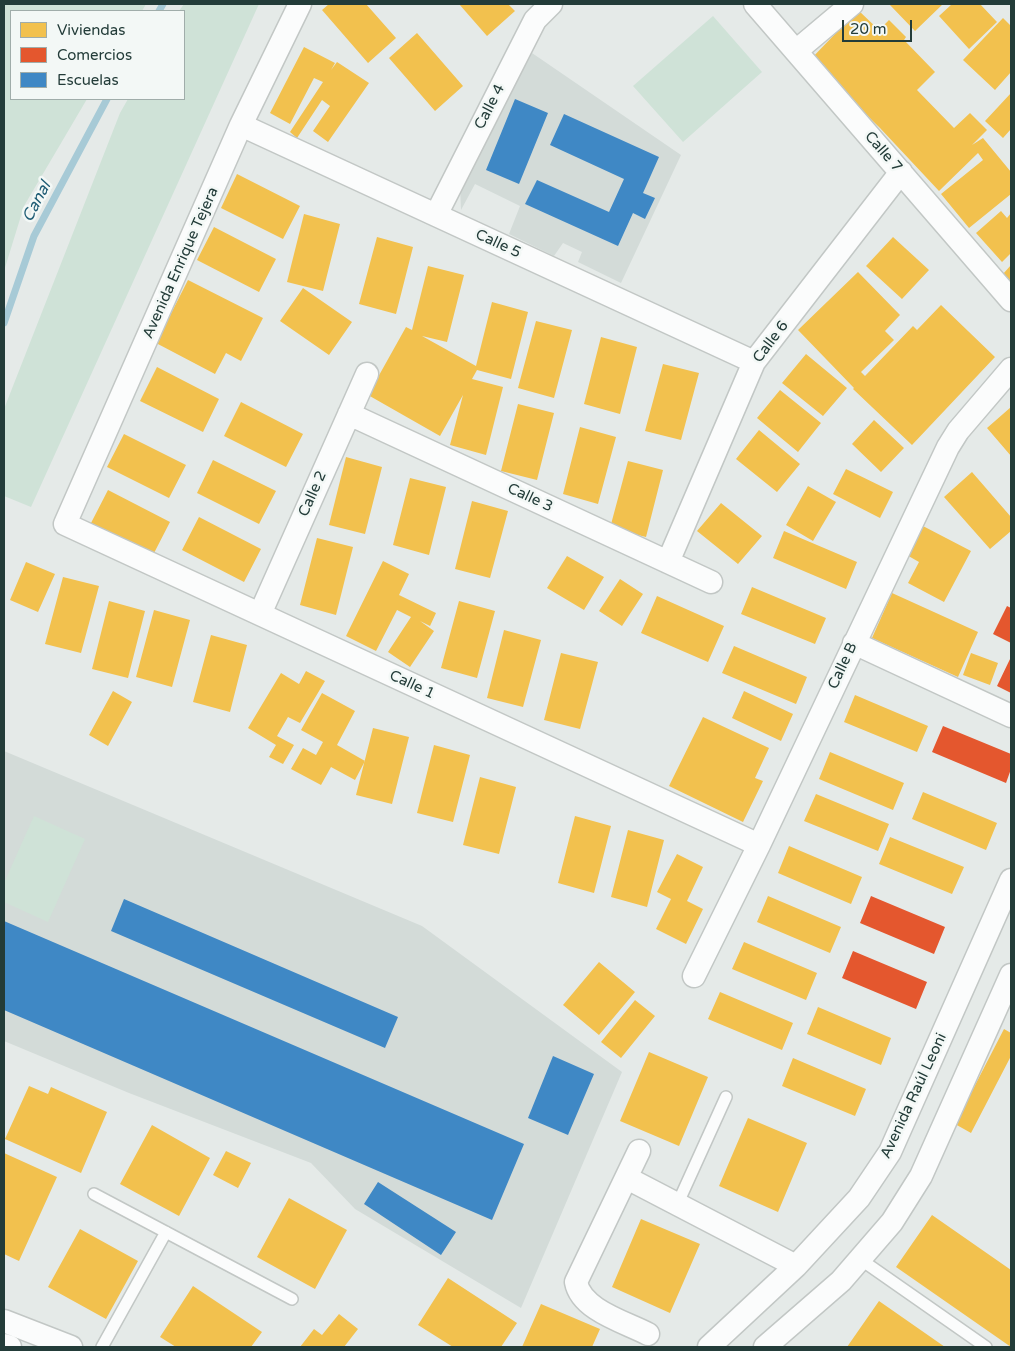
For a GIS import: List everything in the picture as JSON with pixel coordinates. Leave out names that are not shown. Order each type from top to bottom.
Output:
[{"type":"street","name":"Avenida Enrique Tejera","points":[[65,524],[241,125],[300,4]]},
{"type":"street","name":"Calle 4","points":[[436,215],[535,20],[551,4]]},
{"type":"street","name":"Calle 7","points":[[755,4],[1011,300]]},
{"type":"street","points":[[796,51],[852,4]]},
{"type":"street","name":"Calle 5","points":[[241,125],[754,362]]},
{"type":"street","name":"Calle 6","points":[[668,562],[754,362],[901,172]]},
{"type":"street","name":"Calle B","points":[[694,976],[759,845],[948,447],[958,431],[1011,369]]},
{"type":"street","name":"Calle 2","points":[[260,614],[367,374]]},
{"type":"street","name":"Calle 3","points":[[349,414],[711,582]]},
{"type":"street","name":"Calle 1","points":[[65,524],[759,845]]},
{"type":"street","points":[[854,643],[1011,716]]},
{"type":"street","name":"Avenida Raúl Leoni","points":[[709,1347],[796,1266],[859,1198],[894,1144],[1011,880]]},
{"type":"street","points":[[765,1347],[841,1281],[892,1222],[928,1162],[1011,975]]},
{"type":"street","points":[[894,1144],[928,1162]]},
{"type":"street","points":[[639,1151],[576,1282],[578,1292],[588,1304],[648,1334]]},
{"type":"street","points":[[627,1178],[796,1266]]},
{"type":"street","points":[[4,1321],[71,1347]]},
{"type":"street","points":[[4,1345],[10,1347]]},
{"type":"lane","points":[[677,1205],[726,1097]]},
{"type":"lane","points":[[94,1194],[292,1298]]},
{"type":"lane","points":[[102,1347],[166,1232]]},
{"type":"lane","points":[[860,1259],[986,1347]]},
{"type":"shaded area","points":[[532,53],[681,155],[621,283],[578,262],[582,252],[563,243],[554,256],[509,234],[520,206],[475,184],[461,210],[460,184]]},
{"type":"shaded area","points":[[4,751],[422,926],[622,1072],[521,1308],[355,1209],[311,1163],[129,1093],[4,1041]]},
{"type":"green space","points":[[4,4],[146,4],[143,10],[10,10],[10,100],[86,100],[24,206],[4,271]]},
{"type":"green space","points":[[184,4],[259,4],[31,507],[4,496],[4,409],[120,113],[127,100],[185,100],[185,10],[180,10]]},
{"type":"green space","points":[[713,16],[762,72],[683,142],[633,86]]},
{"type":"green space","points":[[34,816],[85,839],[48,922],[4,902],[4,883]]},
{"type":"building: Viviendas","points":[[329,4],[366,4],[396,38],[368,63],[322,10]]},
{"type":"building: Viviendas","points":[[459,4],[508,4],[515,11],[487,36]]},
{"type":"building: Viviendas","points":[[889,4],[943,4],[915,31]]},
{"type":"building: Viviendas","points":[[952,4],[980,4],[997,22],[969,49],[939,16]]},
{"type":"building: Viviendas","points":[[858,10],[879,30],[889,20],[906,37],[904,40],[935,72],[917,90],[954,128],[970,113],[987,130],[972,145],[983,138],[1011,172],[1011,194],[969,228],[941,194],[983,160],[978,153],[939,191],[880,128],[810,60]]},
{"type":"building: Viviendas","points":[[1003,18],[1011,26],[1011,72],[995,90],[963,60]]},
{"type":"building: Viviendas","points":[[417,33],[463,86],[435,111],[389,58]]},
{"type":"building: Viviendas","points":[[304,47],[335,63],[331,70],[337,62],[369,83],[328,142],[313,131],[330,106],[322,100],[297,138],[290,132],[323,82],[314,78],[290,124],[270,113]]},
{"type":"building: Viviendas","points":[[1011,93],[1011,129],[1003,138],[985,121]]},
{"type":"building: Viviendas","points":[[237,174],[300,206],[283,239],[221,208]]},
{"type":"building: Viviendas","points":[[1001,211],[1007,218],[1011,213],[1011,253],[1002,262],[976,233]]},
{"type":"building: Viviendas","points":[[304,214],[340,224],[323,291],[287,282]]},
{"type":"building: Viviendas","points":[[214,227],[276,259],[259,292],[197,260]]},
{"type":"building: Viviendas","points":[[377,237],[413,247],[396,314],[359,304]]},
{"type":"building: Viviendas","points":[[893,237],[929,270],[902,299],[866,266]]},
{"type":"building: Viviendas","points":[[1011,265],[1011,282],[1003,274]]},
{"type":"building: Viviendas","points":[[428,266],[464,275],[447,342],[422,336],[476,366],[492,302],[528,312],[511,379],[477,370],[472,379],[503,387],[486,455],[450,445],[463,395],[440,436],[368,395],[406,327],[412,330]]},
{"type":"building: Viviendas","points":[[858,272],[900,315],[885,331],[894,340],[861,372],[865,376],[913,326],[917,330],[941,305],[995,357],[912,445],[853,389],[798,330]]},
{"type":"building: Viviendas","points":[[188,280],[263,318],[241,361],[226,353],[215,374],[156,343]]},
{"type":"building: Viviendas","points":[[303,288],[352,322],[329,355],[280,321]]},
{"type":"building: Viviendas","points":[[536,321],[572,330],[554,398],[518,388]]},
{"type":"building: Viviendas","points":[[601,337],[637,347],[620,414],[584,404]]},
{"type":"building: Viviendas","points":[[806,354],[847,388],[823,416],[782,383]]},
{"type":"building: Viviendas","points":[[663,364],[699,373],[681,440],[645,431]]},
{"type":"building: Viviendas","points":[[157,367],[219,399],[203,432],[140,401]]},
{"type":"building: Viviendas","points":[[780,390],[821,423],[798,452],[757,418]]},
{"type":"building: Viviendas","points":[[241,402],[303,434],[286,467],[224,436]]},
{"type":"building: Viviendas","points":[[518,404],[554,413],[537,480],[501,471]]},
{"type":"building: Viviendas","points":[[1011,407],[1011,456],[987,428]]},
{"type":"building: Viviendas","points":[[874,420],[904,448],[881,472],[852,444]]},
{"type":"building: Viviendas","points":[[580,427],[616,437],[598,504],[563,494]]},
{"type":"building: Viviendas","points":[[759,430],[800,464],[777,492],[736,459]]},
{"type":"building: Viviendas","points":[[124,434],[186,465],[169,498],[107,467]]},
{"type":"building: Viviendas","points":[[346,457],[382,467],[365,534],[329,525]]},
{"type":"building: Viviendas","points":[[213,460],[276,491],[259,524],[197,493]]},
{"type":"building: Viviendas","points":[[628,461],[663,470],[646,537],[610,528]]},
{"type":"building: Viviendas","points":[[846,469],[893,492],[880,518],[833,494]]},
{"type":"building: Viviendas","points":[[972,472],[1011,517],[1011,531],[990,549],[944,497]]},
{"type":"building: Viviendas","points":[[410,478],[446,487],[429,555],[393,545]]},
{"type":"building: Viviendas","points":[[808,486],[836,502],[813,541],[786,525]]},
{"type":"building: Viviendas","points":[[108,490],[170,522],[153,555],[91,523]]},
{"type":"building: Viviendas","points":[[472,501],[508,511],[490,578],[455,569]]},
{"type":"building: Viviendas","points":[[721,503],[762,536],[738,564],[697,531]]},
{"type":"building: Viviendas","points":[[199,517],[261,549],[244,582],[182,550]]},
{"type":"building: Viviendas","points":[[921,525],[971,551],[944,602],[908,583],[919,562],[905,554]]},
{"type":"building: Viviendas","points":[[784,531],[857,562],[846,589],[773,558]]},
{"type":"building: Viviendas","points":[[317,538],[353,547],[336,615],[300,605]]},
{"type":"building: Viviendas","points":[[567,556],[604,577],[584,610],[547,588]]},
{"type":"building: Viviendas","points":[[383,561],[409,574],[399,595],[436,613],[430,626],[420,621],[434,631],[410,667],[388,652],[411,617],[397,610],[376,651],[346,636]]},
{"type":"building: Viviendas","points":[[26,562],[55,574],[38,612],[10,600]]},
{"type":"building: Viviendas","points":[[63,577],[99,586],[81,653],[45,644]]},
{"type":"building: Viviendas","points":[[620,579],[643,594],[622,626],[599,611]]},
{"type":"building: Viviendas","points":[[752,587],[826,618],[815,644],[741,614]]},
{"type":"building: Viviendas","points":[[892,593],[978,632],[958,677],[872,638]]},
{"type":"building: Viviendas","points":[[657,596],[724,626],[708,662],[641,633]]},
{"type":"building: Viviendas","points":[[109,601],[145,611],[128,678],[92,669]]},
{"type":"building: Viviendas","points":[[459,601],[495,611],[477,678],[441,668]]},
{"type":"building: Viviendas","points":[[154,610],[190,620],[172,687],[136,677]]},
{"type":"building: Viviendas","points":[[504,630],[541,640],[523,707],[487,698]]},
{"type":"building: Viviendas","points":[[211,635],[247,645],[230,712],[193,702]]},
{"type":"building: Viviendas","points":[[734,646],[807,677],[796,704],[722,673]]},
{"type":"building: Viviendas","points":[[561,653],[598,662],[580,729],[544,720]]},
{"type":"building: Viviendas","points":[[971,653],[998,663],[990,685],[963,675]]},
{"type":"building: Viviendas","points":[[306,671],[325,681],[300,723],[288,717],[277,736],[294,745],[283,764],[269,757],[276,745],[248,728],[281,673],[299,684]]},
{"type":"building: Viviendas","points":[[113,691],[132,702],[108,746],[89,735]]},
{"type":"building: Viviendas","points":[[744,691],[793,714],[781,741],[732,718]]},
{"type":"building: Viviendas","points":[[322,693],[355,711],[337,745],[365,761],[355,780],[331,767],[321,785],[291,769],[303,748],[316,755],[323,742],[301,730]]},
{"type":"building: Viviendas","points":[[855,695],[928,726],[917,752],[844,722]]},
{"type":"building: Viviendas","points":[[703,717],[769,748],[755,778],[763,781],[743,822],[669,786]]},
{"type":"building: Viviendas","points":[[373,728],[409,737],[392,804],[356,795]]},
{"type":"building: Viviendas","points":[[434,745],[470,755],[453,822],[417,813]]},
{"type":"building: Viviendas","points":[[830,752],[904,783],[893,810],[819,779]]},
{"type":"building: Viviendas","points":[[480,777],[516,787],[499,854],[463,845]]},
{"type":"building: Viviendas","points":[[923,792],[997,823],[986,850],[912,819]]},
{"type":"building: Viviendas","points":[[816,794],[889,824],[878,851],[804,821]]},
{"type":"building: Viviendas","points":[[575,816],[611,826],[594,893],[558,883]]},
{"type":"building: Viviendas","points":[[628,830],[664,840],[647,907],[611,897]]},
{"type":"building: Viviendas","points":[[890,837],[964,867],[952,894],[879,864]]},
{"type":"building: Viviendas","points":[[789,846],[862,877],[851,904],[778,873]]},
{"type":"building: Viviendas","points":[[677,854],[703,867],[687,901],[703,909],[686,944],[656,929],[671,899],[657,892]]},
{"type":"building: Viviendas","points":[[768,896],[841,927],[830,953],[757,922]]},
{"type":"building: Viviendas","points":[[744,942],[817,973],[806,1000],[732,969]]},
{"type":"building: Viviendas","points":[[599,962],[635,992],[599,1035],[563,1005]]},
{"type":"building: Viviendas","points":[[720,992],[793,1023],[782,1050],[708,1019]]},
{"type":"building: Viviendas","points":[[635,1000],[655,1016],[621,1058],[601,1042]]},
{"type":"building: Viviendas","points":[[818,1007],[891,1038],[881,1065],[807,1034]]},
{"type":"building: Viviendas","points":[[1004,1029],[1011,1033],[1011,1056],[971,1133],[955,1124]]},
{"type":"building: Viviendas","points":[[649,1052],[708,1077],[679,1146],[620,1121]]},
{"type":"building: Viviendas","points":[[793,1058],[866,1089],[855,1116],[782,1086]]},
{"type":"building: Viviendas","points":[[29,1086],[48,1094],[51,1087],[107,1112],[81,1173],[5,1139]]},
{"type":"building: Viviendas","points":[[748,1118],[807,1143],[778,1212],[719,1186]]},
{"type":"building: Viviendas","points":[[152,1125],[210,1158],[179,1216],[120,1184]]},
{"type":"building: Viviendas","points":[[226,1151],[251,1163],[238,1188],[213,1175]]},
{"type":"building: Viviendas","points":[[4,1153],[57,1177],[19,1261],[4,1254]]},
{"type":"building: Viviendas","points":[[289,1198],[347,1230],[315,1289],[257,1257]]},
{"type":"building: Viviendas","points":[[932,1215],[1011,1270],[1011,1347],[896,1267]]},
{"type":"building: Viviendas","points":[[641,1219],[700,1244],[670,1313],[612,1287]]},
{"type":"building: Viviendas","points":[[80,1229],[138,1261],[106,1319],[48,1287]]},
{"type":"building: Viviendas","points":[[448,1278],[517,1323],[501,1347],[453,1347],[418,1325]]},
{"type":"building: Viviendas","points":[[193,1286],[262,1332],[251,1347],[176,1347],[160,1337]]},
{"type":"building: Viviendas","points":[[879,1301],[945,1347],[847,1347]]},
{"type":"building: Viviendas","points":[[541,1304],[600,1329],[592,1347],[522,1347]]},
{"type":"building: Viviendas","points":[[339,1314],[358,1329],[344,1347],[300,1347],[314,1329],[322,1335]]},
{"type":"building: Comercios","points":[[1007,606],[1011,608],[1011,643],[993,634]]},
{"type":"building: Comercios","points":[[1011,657],[1011,693],[997,686]]},
{"type":"building: Comercios","points":[[943,726],[1011,754],[1011,769],[1006,783],[932,752]]},
{"type":"building: Comercios","points":[[871,896],[945,927],[934,954],[860,923]]},
{"type":"building: Comercios","points":[[853,951],[927,982],[916,1009],[842,978]]},
{"type":"building: Escuelas","points":[[515,99],[548,113],[519,184],[486,170]]},
{"type":"building: Escuelas","points":[[564,114],[659,157],[643,193],[655,198],[645,219],[633,213],[618,246],[525,204],[537,180],[609,212],[624,179],[550,145]]},
{"type":"building: Escuelas","points":[[124,899],[398,1017],[385,1048],[111,931]]},
{"type":"building: Escuelas","points":[[4,921],[524,1144],[492,1220],[4,1010]]},
{"type":"building: Escuelas","points":[[553,1056],[594,1074],[568,1135],[528,1118]]},
{"type":"building: Escuelas","points":[[378,1182],[456,1232],[441,1255],[364,1204]]},
{"type":"waterway","name":"Canal","points":[[160,10],[163,4]]},
{"type":"waterway","name":"Canal","points":[[4,323],[34,236],[106,100]]}]
